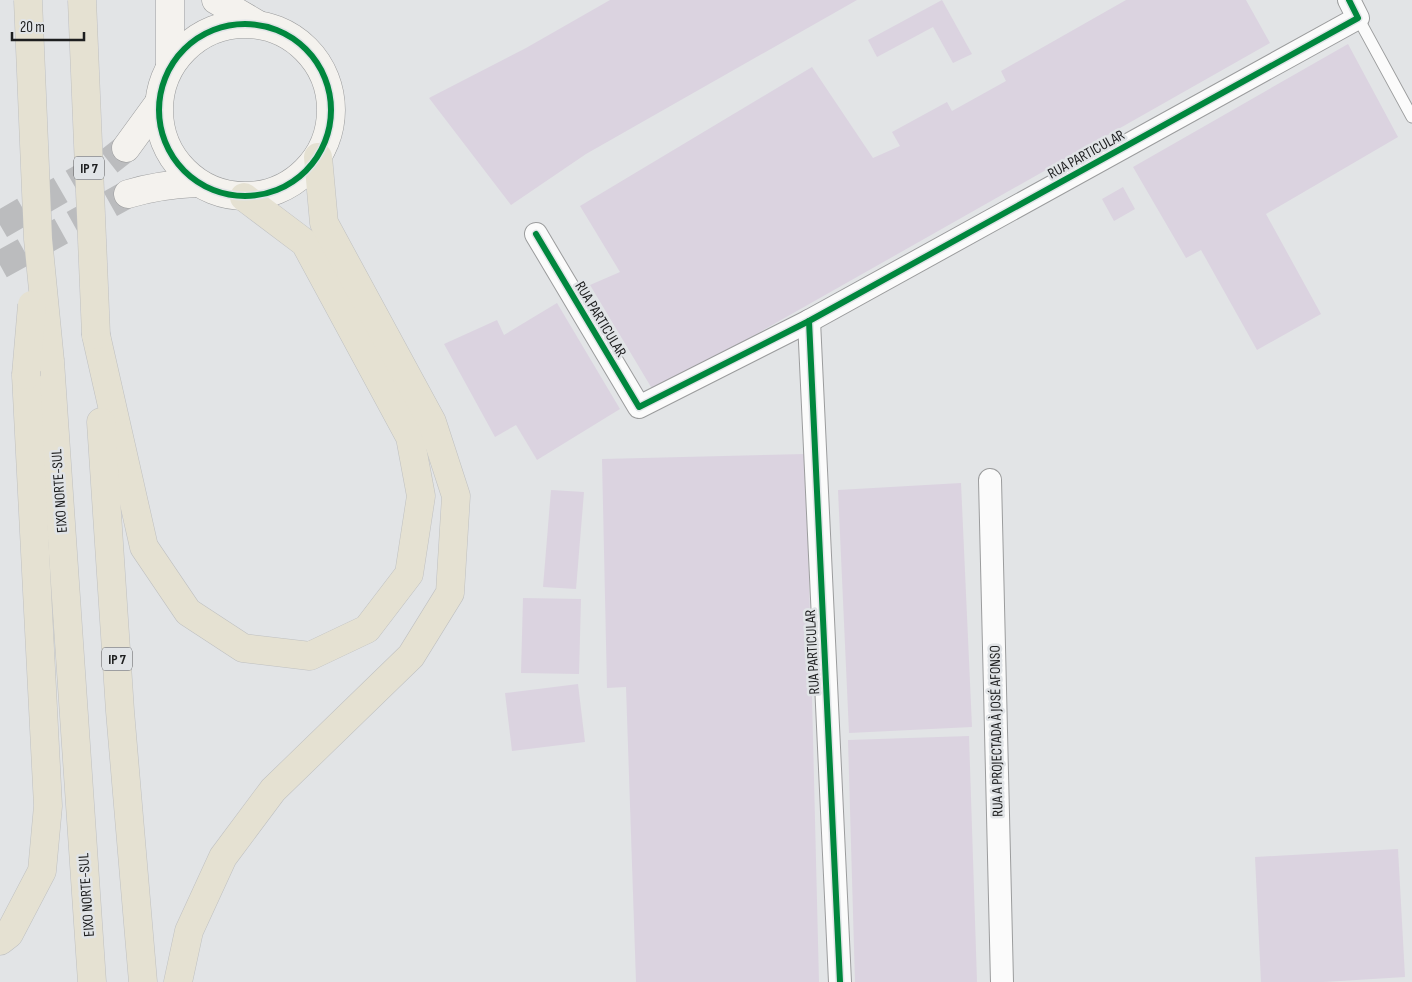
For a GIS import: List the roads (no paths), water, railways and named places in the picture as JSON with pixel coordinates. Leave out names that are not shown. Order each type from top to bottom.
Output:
[{"type":"highway","name":"EIXO NORTE-SUL","points":[[28,0],[38,239],[50,361],[92,982]]},
{"type":"highway","name":"IP 7","points":[[82,0],[96,335],[120,711],[143,982]]},
{"type":"highway","points":[[178,982],[190,931],[223,857],[273,790],[411,656],[450,593],[456,496],[432,422],[324,223],[318,157]]},
{"type":"highway","points":[[96,335],[144,547],[188,612],[243,648],[310,656],[367,629],[409,574],[421,496],[410,437],[304,243],[244,197]]},
{"type":"highway","points":[[0,941],[9,934],[42,872],[48,806],[26,375],[38,239]]},
{"type":"street","points":[[126,148],[158,104],[170,66],[170,0]]},
{"type":"street","points":[[128,194],[168,184],[196,183],[244,197],[272,192],[298,178],[318,157],[330,125],[330,90],[316,59],[290,35],[258,24],[216,0]]},
{"type":"street","name":"RUA PARTICULAR","points":[[536,234],[639,407],[809,321],[1353,9]]},
{"type":"street","points":[[170,66],[193,40],[223,26],[258,24]]},
{"type":"street","points":[[158,104],[161,134],[174,162],[196,183]]},
{"type":"street","name":"RUA PARTICULAR","points":[[809,321],[840,982]]},
{"type":"street","name":"RUA A PROJECTADA À JOSÉ AFONSO","points":[[990,480],[1002,982]]},
{"type":"lane","points":[[1353,9],[1412,117]]},
{"type":"tunnel","points":[[0,225],[107,163],[126,148]]},
{"type":"tunnel","points":[[0,265],[128,194]]}]
